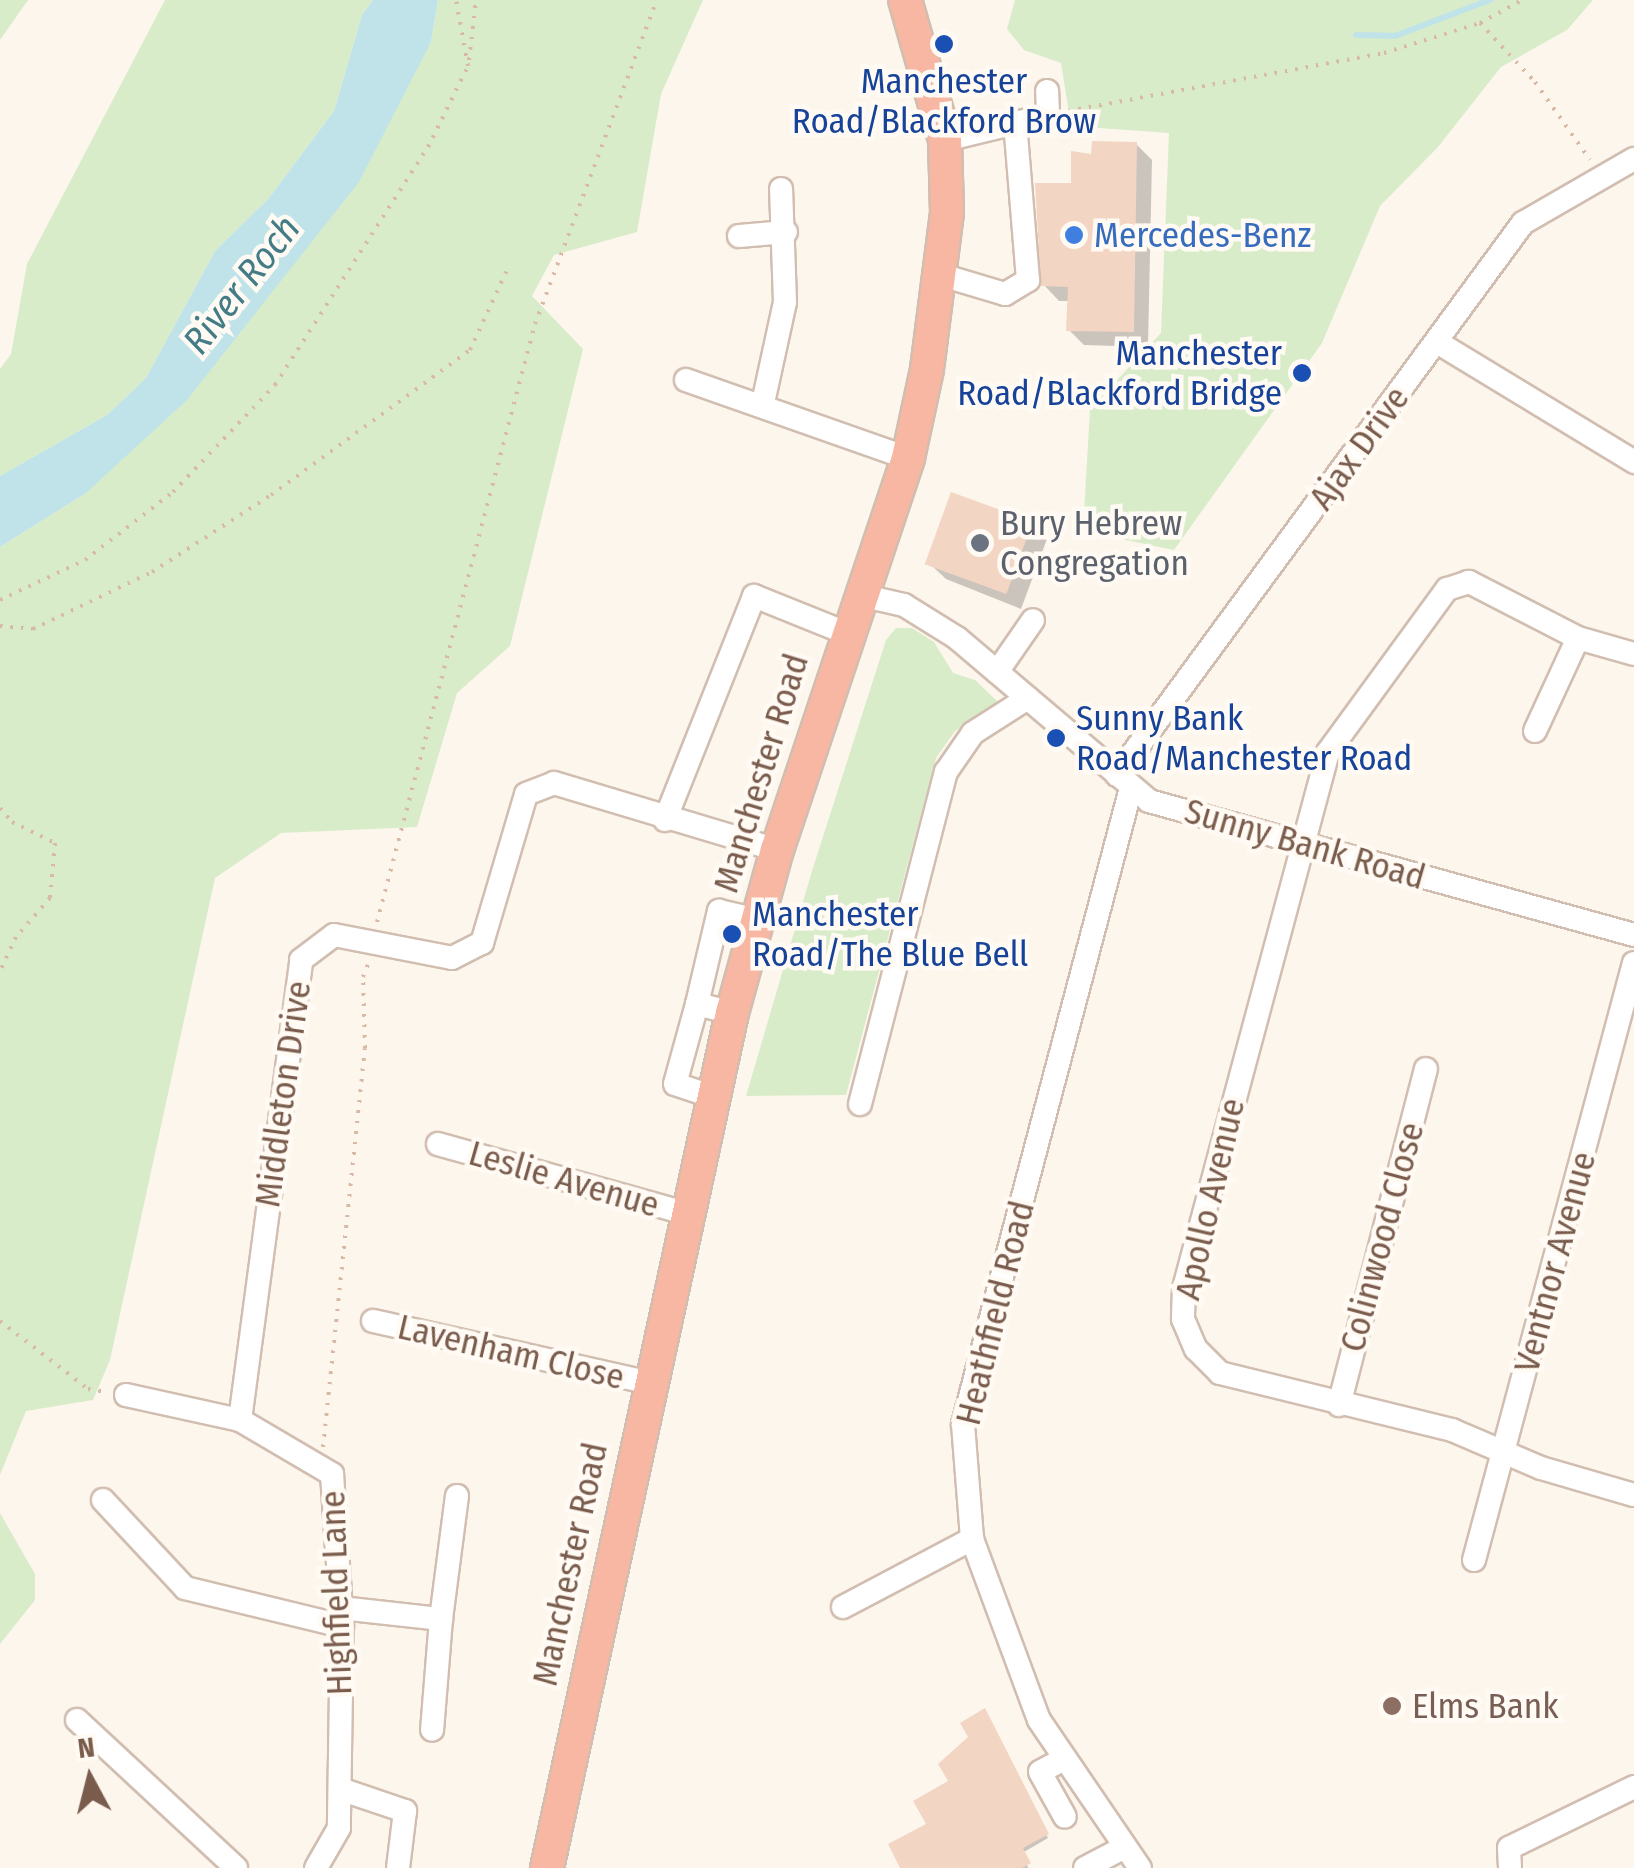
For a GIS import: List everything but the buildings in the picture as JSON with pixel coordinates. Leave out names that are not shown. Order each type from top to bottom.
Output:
[{"type":"highway","name":"Manchester Road","points":[[546,1868],[732,1014],[777,850],[846,633],[908,458],[947,212],[945,140],[905,0]]},
{"type":"street","points":[[945,140],[1015,122],[1048,103]]},
{"type":"street","points":[[938,274],[973,281],[1005,294],[1028,280],[1015,122]]},
{"type":"street","name":"Ajax Drive","points":[[1124,782],[1524,223],[1634,160]]},
{"type":"street","points":[[762,403],[784,302],[786,232],[780,189]]},
{"type":"street","points":[[739,236],[786,232]]},
{"type":"street","points":[[1437,342],[1634,462]]},
{"type":"street","points":[[686,380],[762,403],[908,458]]},
{"type":"street","name":"Apollo Avenue","points":[[1634,654],[1578,638],[1469,582],[1447,589],[1328,752],[1300,844],[1184,1288],[1183,1319],[1196,1349],[1220,1373],[1452,1430],[1505,1453],[1634,1495]]},
{"type":"street","points":[[665,820],[758,593],[846,633]]},
{"type":"street","name":"Sunny Bank Road","points":[[860,594],[904,605],[943,639],[1028,698],[1149,800],[1634,935]]},
{"type":"street","points":[[988,672],[1033,620]]},
{"type":"street","points":[[1534,731],[1578,638]]},
{"type":"street","points":[[860,1104],[946,772],[974,733],[1028,698]]},
{"type":"street","name":"Heathfield Road","points":[[1124,782],[962,1424],[972,1539],[1038,1720],[1121,1849],[1140,1868]]},
{"type":"street","name":"Middleton Drive","points":[[240,1420],[301,960],[334,935],[452,958],[482,943],[526,794],[554,783],[665,820],[777,850]]},
{"type":"street","points":[[714,1096],[675,1084],[719,911],[757,920]]},
{"type":"street","name":"Ventnor Avenue","points":[[1474,1560],[1634,963]]},
{"type":"street","points":[[697,1004],[732,1014]]},
{"type":"street","name":"Colinwood Close","points":[[1338,1405],[1426,1069]]},
{"type":"street","name":"Leslie Avenue","points":[[438,1144],[689,1214]]},
{"type":"street","name":"Lavenham Close","points":[[373,1321],[650,1383]]},
{"type":"street","name":"Highfield Lane","points":[[126,1394],[240,1420],[332,1474],[342,1617],[340,1828],[316,1868]]},
{"type":"street","points":[[432,1730],[457,1496]]},
{"type":"street","points":[[103,1500],[186,1588],[342,1617],[442,1619]]},
{"type":"street","points":[[843,1606],[972,1539]]},
{"type":"street","points":[[77,1720],[236,1868]]},
{"type":"street","points":[[1064,1759],[1040,1772],[1065,1817]]},
{"type":"street","points":[[1510,1868],[1509,1848],[1634,1787]]},
{"type":"street","points":[[340,1789],[405,1811],[398,1868]]},
{"type":"street","points":[[1085,1868],[1121,1849]]},
{"type":"path","points":[[456,0],[468,66]]},
{"type":"path","points":[[0,600],[85,560],[172,492],[274,385],[381,226],[468,66],[476,0]]},
{"type":"path","points":[[320,1466],[365,1048],[363,978],[376,944],[377,916],[535,324],[657,0]]},
{"type":"path","points":[[1048,103],[1277,76],[1480,23],[1522,0]]},
{"type":"path","points":[[1480,23],[1535,82],[1601,176]]},
{"type":"path","points":[[0,626],[33,628],[135,580],[271,496],[470,350],[507,270]]},
{"type":"path","points":[[0,808],[12,822],[55,843],[50,898],[16,936],[0,972]]},
{"type":"path","points":[[0,1321],[88,1389],[126,1394]]},
{"type":"green space","points":[[0,0],[28,0],[0,40]]},
{"type":"green space","points":[[165,0],[373,0],[362,15],[334,111],[269,198],[215,251],[146,378],[107,415],[0,476],[0,369],[11,354],[27,264]]},
{"type":"green space","points":[[438,0],[703,0],[661,94],[637,232],[554,255],[532,296],[583,349],[510,646],[457,693],[417,827],[281,833],[215,878],[110,1360],[93,1400],[26,1411],[0,1475],[0,547],[86,493],[431,42]]},
{"type":"green space","points":[[1015,0],[1593,0],[1567,30],[1501,67],[1438,147],[1380,206],[1322,343],[1174,550],[1083,531],[1090,409],[1161,333],[1169,133],[1071,126],[1061,63],[1024,50],[1007,29]]},
{"type":"green space","points":[[896,628],[912,628],[934,642],[953,673],[975,680],[998,702],[955,731],[936,758],[846,1095],[746,1096],[886,640]]},
{"type":"green space","points":[[0,1513],[35,1574],[35,1600],[0,1644]]},
{"type":"water","name":"River Roch","points":[[373,0],[438,0],[431,42],[359,182],[187,400],[86,493],[0,547],[0,476],[107,415],[146,378],[215,251],[269,198],[334,111],[362,15]]},
{"type":"waterway","points":[[1356,35],[1395,36],[1490,0]]},
{"type":"place","name":"Manchester Road/Blackford Brow","points":[[944,44]]},
{"type":"place","name":"Mercedes-Benz","points":[[1074,235]]},
{"type":"place","name":"Manchester Road/Blackford Bridge","points":[[1302,373]]},
{"type":"place","name":"Bury Hebrew Congregation","points":[[980,543]]},
{"type":"place","name":"Sunny Bank Road/Manchester Road","points":[[1056,738]]},
{"type":"place","name":"Manchester Road/The Blue Bell","points":[[732,934]]},
{"type":"place","name":"Elms Bank","points":[[1392,1706]]}]
